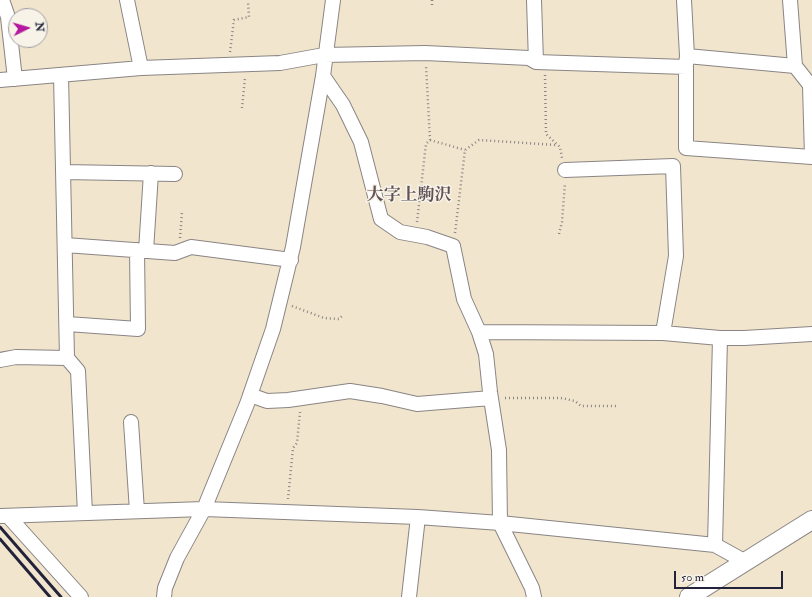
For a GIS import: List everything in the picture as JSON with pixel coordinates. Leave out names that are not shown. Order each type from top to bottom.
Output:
[{"type":"main road","points":[[689,597],[744,561],[812,520]]},
{"type":"street","points":[[2,0],[8,17],[15,79]]},
{"type":"street","points":[[127,0],[141,68]]},
{"type":"street","points":[[164,597],[165,588],[177,558],[204,509],[250,395],[273,329],[290,260],[323,76],[324,55],[333,0]]},
{"type":"street","points":[[534,0],[536,62]]},
{"type":"street","points":[[663,333],[676,256],[674,166],[686,148],[687,62],[684,0]]},
{"type":"street","points":[[686,148],[812,158],[810,85],[795,66],[790,0]]},
{"type":"street","points":[[0,80],[141,68],[280,63],[324,55],[425,53],[529,58],[536,62],[687,62],[795,66]]},
{"type":"street","points":[[61,75],[67,358],[78,371],[85,513]]},
{"type":"street","points":[[323,76],[343,105],[361,142],[381,219],[400,232],[427,236],[453,246],[464,298],[479,332],[486,354],[490,398],[499,450],[500,523],[532,588],[534,597]]},
{"type":"street","points":[[564,170],[674,166]]},
{"type":"street","points":[[63,172],[175,174]]},
{"type":"street","points":[[67,324],[138,329],[142,251],[151,173]]},
{"type":"street","points":[[65,245],[175,253],[191,247],[290,260]]},
{"type":"street","points":[[479,332],[663,333],[720,338],[812,334]]},
{"type":"street","points":[[715,545],[720,338]]},
{"type":"street","points":[[0,360],[16,357],[67,358]]},
{"type":"street","points":[[250,395],[267,401],[288,400],[350,391],[417,404],[490,398]]},
{"type":"street","points":[[131,422],[137,511]]},
{"type":"street","points":[[4,516],[204,509],[418,517],[500,523],[715,545],[744,561]]},
{"type":"street","points":[[4,516],[81,597]]},
{"type":"street","points":[[409,597],[418,517]]},
{"type":"path","points":[[432,0],[432,5]]},
{"type":"path","points":[[228,65],[234,20],[249,17],[248,2]]},
{"type":"path","points":[[416,235],[426,144],[430,140],[425,53]]},
{"type":"path","points":[[536,62],[545,73],[546,134],[556,146],[560,147],[564,170],[562,222],[559,234]]},
{"type":"path","points":[[242,108],[246,64]]},
{"type":"path","points":[[430,140],[465,150]]},
{"type":"path","points":[[453,246],[465,150],[479,140],[556,146]]},
{"type":"path","points":[[182,212],[180,235],[182,250]]},
{"type":"path","points":[[280,302],[324,318],[339,319],[342,316]]},
{"type":"path","points":[[490,398],[561,398],[576,401],[581,406],[616,406]]},
{"type":"path","points":[[285,513],[293,448],[297,443],[301,405]]},
{"type":"railway","points":[[0,527],[61,597]]},
{"type":"railway","points":[[0,539],[50,597]]},
{"type":"district","name":"大字上駒沢","points":[[409,196]]}]
